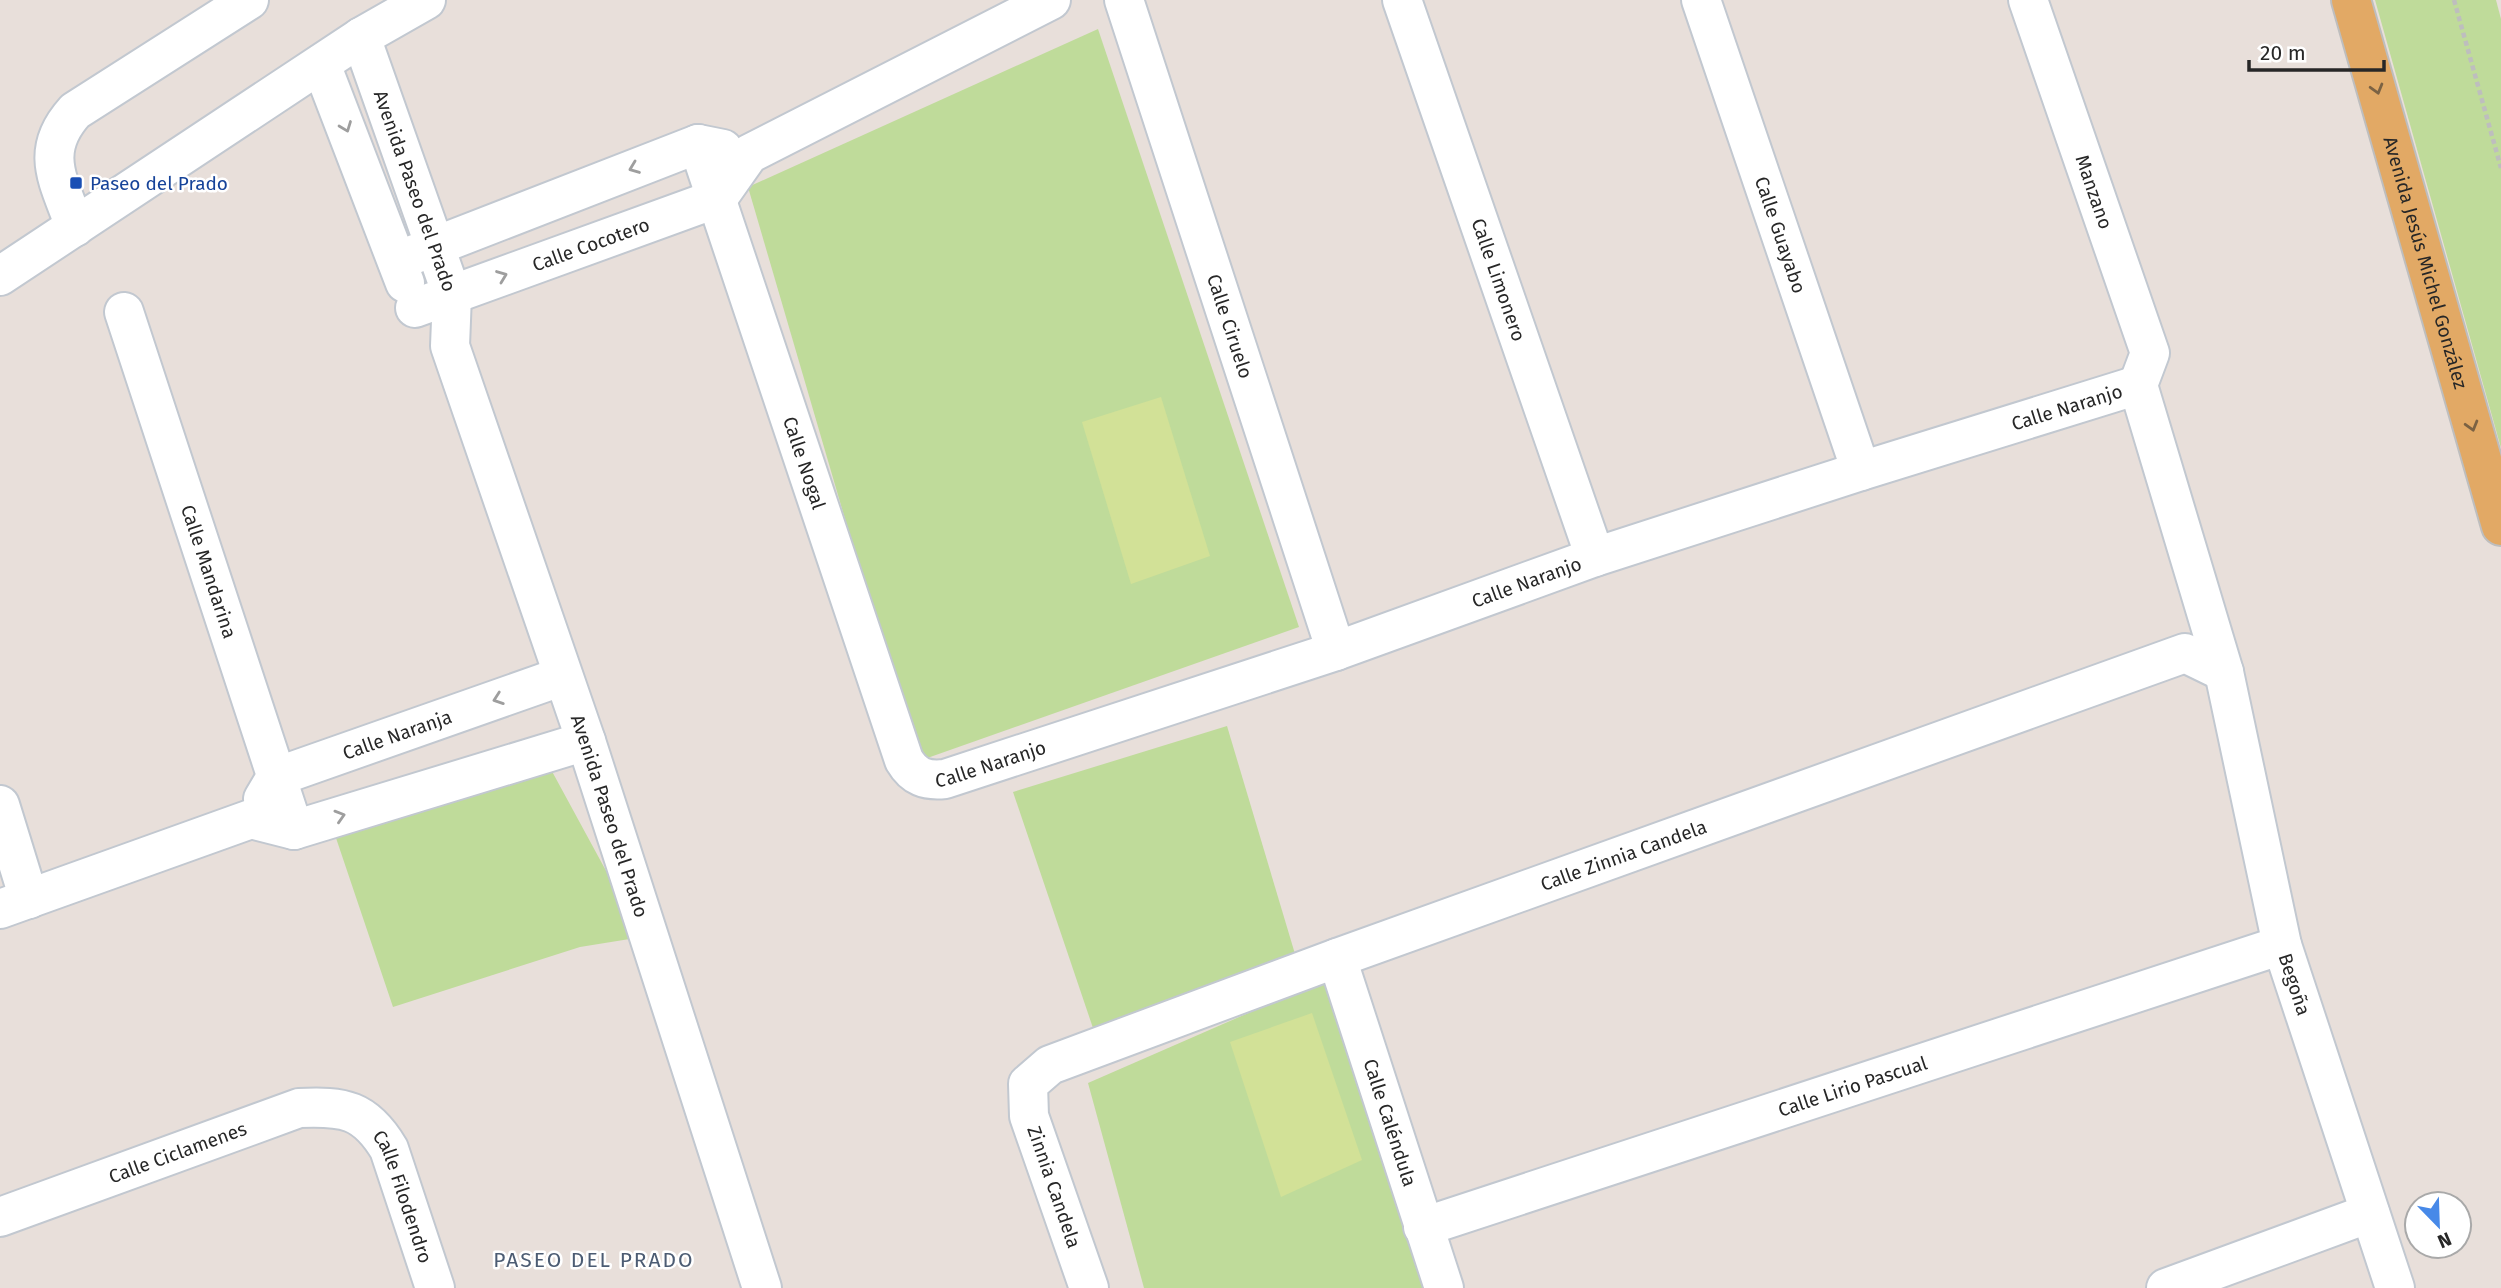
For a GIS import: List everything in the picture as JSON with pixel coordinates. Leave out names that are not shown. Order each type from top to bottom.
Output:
[{"type":"main road","name":"Avenida Jesús Michel González","points":[[2351,0],[2501,526]]},
{"type":"street","points":[[75,227],[53,151],[59,129],[75,111],[249,0]]},
{"type":"street","points":[[0,276],[361,37],[426,0]]},
{"type":"street","points":[[718,198],[749,154],[1051,0]]},
{"type":"street","name":"Calle Ciruelo","points":[[1124,0],[1336,651]]},
{"type":"street","name":"Calle Limonero","points":[[1402,0],[1595,557]]},
{"type":"street","name":"Calle Guayabo","points":[[1701,0],[1861,471]]},
{"type":"street","name":"Manzano","points":[[2028,0],[2150,353],[2138,385]]},
{"type":"street","name":"Avenida Paseo del Prado","points":[[361,37],[452,295],[450,346],[586,741],[762,1288]]},
{"type":"street","name":"Avenida Paseo del Prado","points":[[321,64],[415,308],[450,346]]},
{"type":"street","points":[[397,261],[698,144],[749,154]]},
{"type":"street","name":"Calle Nogal","points":[[698,144],[904,760],[919,777]]},
{"type":"street","name":"Calle Cocotero","points":[[415,308],[667,214],[718,198]]},
{"type":"street","name":"Calle Mandarina","points":[[124,312],[294,830]]},
{"type":"street","name":"Calle Naranjo","points":[[919,777],[945,779],[1336,651],[1595,557],[2138,385]]},
{"type":"street","name":"Begoña","points":[[2138,385],[2224,672],[2282,945],[2395,1288]]},
{"type":"street","name":"Calle Zinnia Candela","points":[[1028,1084],[1051,1065],[1337,958],[2185,653],[2224,672]]},
{"type":"street","name":"Calle Naranja","points":[[276,777],[563,676]]},
{"type":"street","points":[[0,805],[14,904],[251,819],[294,830],[586,741]]},
{"type":"street","points":[[251,819],[276,777]]},
{"type":"street","name":"Calle Lirio Pascual","points":[[1423,1227],[2282,945]]},
{"type":"street","name":"Calle Caléndula","points":[[1337,958],[1444,1288]]},
{"type":"street","name":"Zinnia Candela","points":[[1028,1084],[1028,1116],[1089,1288]]},
{"type":"street","name":"Calle Ciclamenes","points":[[0,1217],[299,1108],[331,1107],[359,1114]]},
{"type":"street","name":"Calle Filodendro","points":[[359,1114],[377,1130],[389,1149],[435,1288]]},
{"type":"street","points":[[2166,1288],[2370,1213]]},
{"type":"path","points":[[2454,0],[2501,169]]},
{"type":"green space","points":[[2375,0],[2496,0],[2501,19],[2501,448]]},
{"type":"green space","points":[[1098,29],[1299,627],[916,762],[748,187]]},
{"type":"green space","points":[[1161,397],[1210,556],[1131,584],[1082,422]]},
{"type":"green space","points":[[1227,726],[1298,964],[1094,1031],[1013,792]]},
{"type":"green space","points":[[548,764],[642,937],[580,947],[393,1007],[336,838]]},
{"type":"green space","points":[[1333,976],[1428,1288],[1144,1288],[1088,1083]]},
{"type":"green space","points":[[1312,1013],[1362,1160],[1281,1197],[1230,1042]]},
{"type":"place","name":"Paseo del Prado","points":[[76,183]]},
{"type":"district","name":"PASEO DEL PRADO","points":[[594,1260]]}]
